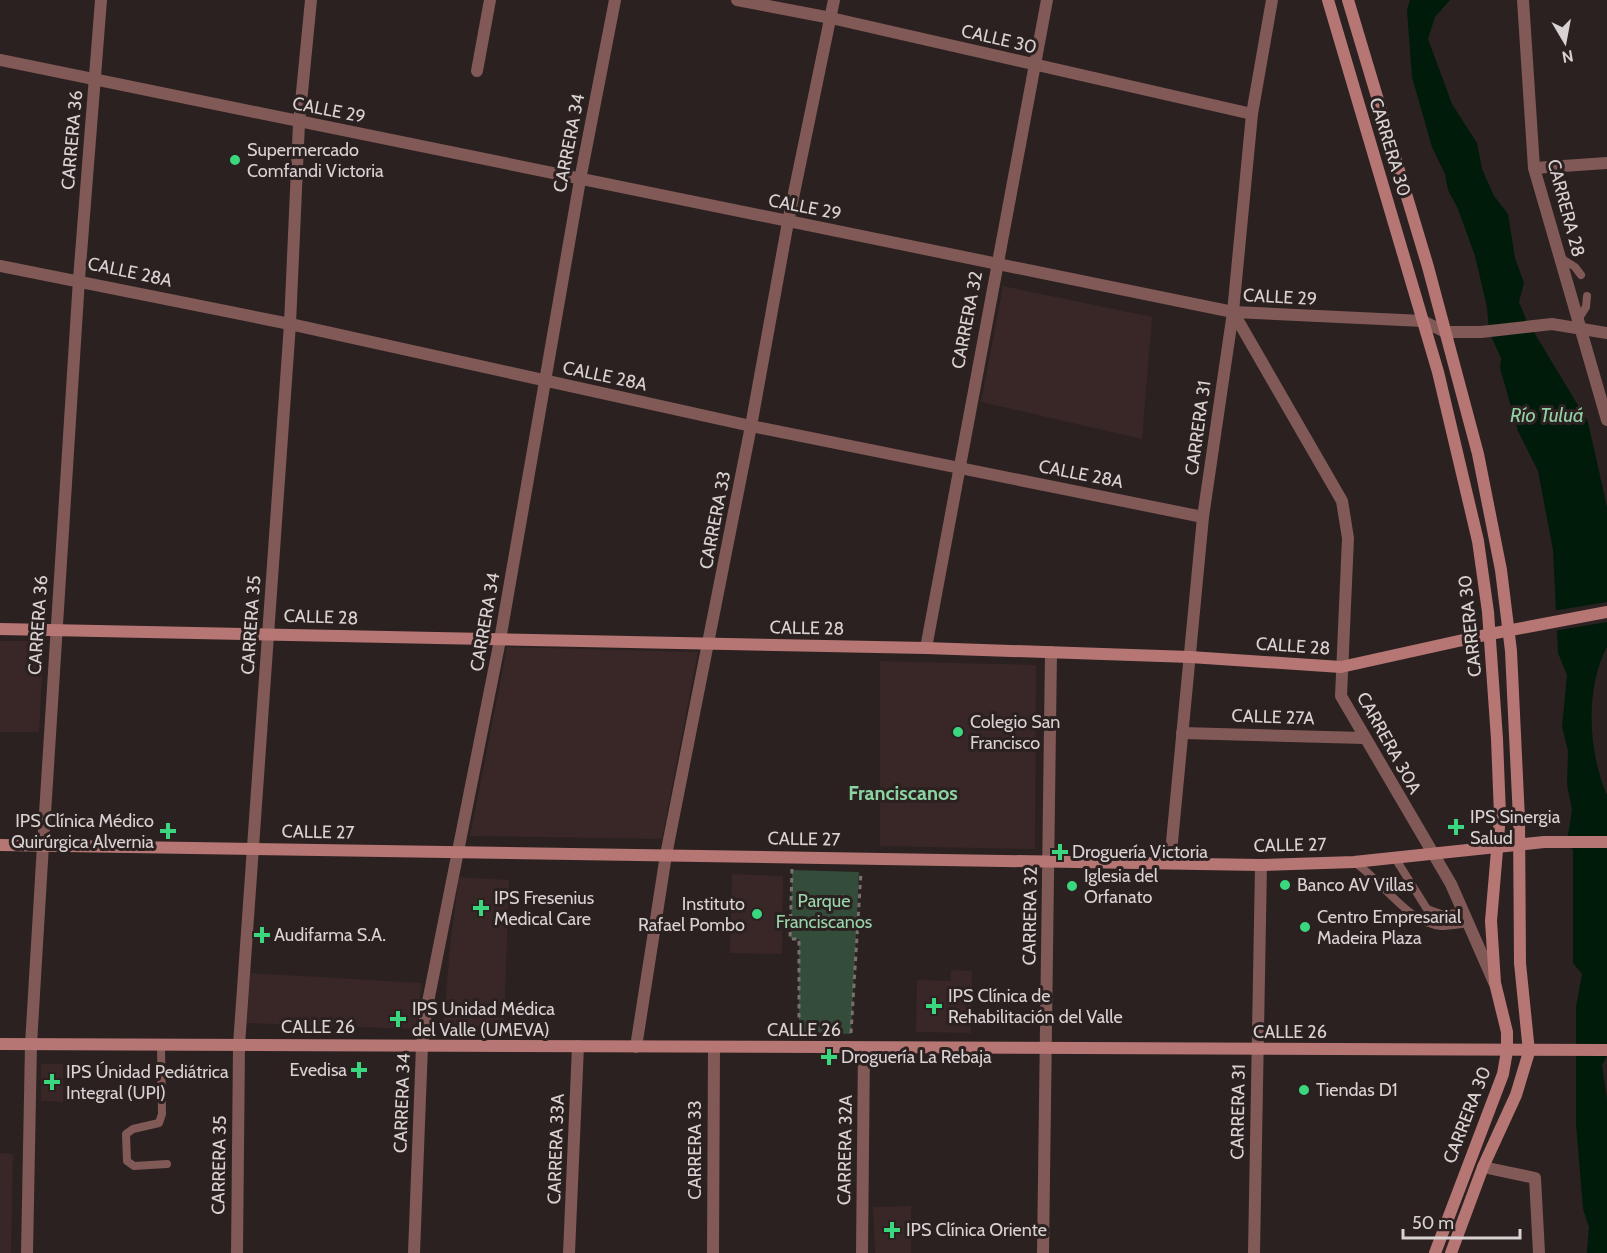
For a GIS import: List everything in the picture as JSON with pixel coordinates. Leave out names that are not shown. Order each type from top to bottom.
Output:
[{"type":"main road","name":"CARRERA 30","points":[[1328,0],[1423,321],[1470,503],[1484,576],[1490,634],[1500,815],[1491,921],[1495,983],[1505,1021],[1507,1051],[1503,1074],[1435,1253]]},
{"type":"main road","name":"CARRERA 30","points":[[1348,0],[1445,332],[1486,490],[1509,630],[1519,844],[1520,963],[1529,1052],[1515,1095],[1483,1167],[1451,1253]]},
{"type":"main road","name":"CALLE 28","points":[[0,629],[926,648],[1190,657],[1341,667],[1509,630],[1607,612]]},
{"type":"main road","name":"CALLE 27","points":[[0,844],[1261,865],[1354,862],[1544,842],[1607,842]]},
{"type":"main road","name":"CALLE 26","points":[[0,1044],[1529,1052],[1607,1050]]},
{"type":"street","name":"CARRERA 36","points":[[27,1253],[31,1044],[42,845],[78,279],[100,0]]},
{"type":"street","name":"CARRERA 35","points":[[237,1253],[239,1045],[290,324],[299,123],[311,0]]},
{"type":"street","points":[[477,71],[490,0]]},
{"type":"street","name":"CARRERA 34","points":[[414,1253],[422,1046],[500,640],[580,180],[615,0]]},
{"type":"street","name":"CALLE 30","points":[[737,0],[831,18],[1033,66],[1252,114]]},
{"type":"street","name":"CARRERA 33","points":[[636,1047],[666,855],[709,644],[788,222],[834,0]]},
{"type":"street","name":"CARRERA 32","points":[[926,648],[1047,0]]},
{"type":"street","name":"CARRERA 31","points":[[1170,863],[1203,517],[1233,312],[1252,114],[1272,0]]},
{"type":"street","name":"CARRERA 28","points":[[1522,0],[1534,168],[1607,420]]},
{"type":"street","name":"CALLE 29","points":[[0,60],[299,123],[1233,312],[1423,321],[1445,332],[1480,332],[1552,324],[1580,324],[1607,333]]},
{"type":"street","points":[[1534,168],[1607,163]]},
{"type":"street","name":"CALLE 28A","points":[[0,266],[78,279],[290,324],[751,426],[1203,517]]},
{"type":"street","name":"CARRERA 30A","points":[[1233,312],[1342,501],[1348,538],[1341,696],[1467,918],[1495,983]]},
{"type":"street","name":"CARRERA 32","points":[[1043,1253],[1051,652]]},
{"type":"street","name":"CALLE 27A","points":[[1182,733],[1364,738]]},
{"type":"street","name":"CARRERA 31","points":[[1254,1253],[1261,865]]},
{"type":"street","name":"CARRERA 33A","points":[[569,1253],[578,1046]]},
{"type":"street","name":"CARRERA 33","points":[[713,1253],[714,1047]]},
{"type":"street","name":"CARRERA 32A","points":[[857,1048],[862,1253]]},
{"type":"street","points":[[1483,1167],[1535,1178],[1539,1253]]},
{"type":"lane","points":[[1561,258],[1575,267],[1581,275]]},
{"type":"lane","points":[[1580,324],[1587,296]]},
{"type":"lane","points":[[1395,858],[1427,909],[1441,914],[1467,918]]},
{"type":"lane","points":[[1354,862],[1372,873],[1391,896],[1428,923],[1442,926],[1467,918]]},
{"type":"lane","points":[[161,1045],[162,1114],[159,1123],[133,1129],[126,1134],[127,1161],[134,1166],[166,1164]]},
{"type":"path","points":[[792,857],[790,939],[799,939],[799,1047]]},
{"type":"path","points":[[857,1048],[861,858]]},
{"type":"shaded area","points":[[1003,286],[1152,317],[1142,439],[981,402]]},
{"type":"shaded area","points":[[0,641],[44,641],[39,732],[0,732]]},
{"type":"shaded area","points":[[507,647],[698,652],[662,839],[470,836]]},
{"type":"shaded area","name":"Colegio San Francisco","points":[[880,661],[1036,665],[1035,849],[880,846]]},
{"type":"shaded area","name":"Instituto Rafael Pombo","points":[[732,874],[783,876],[782,954],[730,953]]},
{"type":"shaded area","points":[[459,877],[509,880],[504,1026],[443,1027]]},
{"type":"shaded area","points":[[951,970],[972,971],[971,1033],[916,1032],[917,980],[951,981]]},
{"type":"shaded area","points":[[250,973],[422,983],[416,1029],[247,1023]]},
{"type":"shaded area","name":"IPS Únidad Pediátrica Integral (UPI)","points":[[41,1064],[63,1064],[63,1102],[41,1101]]},
{"type":"shaded area","points":[[0,1153],[13,1154],[11,1253],[0,1253]]},
{"type":"shaded area","name":"IPS Clínica Oriente","points":[[911,1206],[911,1253],[875,1253],[873,1207]]},
{"type":"green space","name":"Parque Franciscanos","points":[[792,870],[859,872],[851,1034],[799,1032],[799,939],[791,939]]},
{"type":"water","name":"Río Tuluá","points":[[1410,0],[1450,0],[1435,17],[1428,39],[1452,104],[1477,143],[1482,169],[1494,196],[1508,214],[1515,258],[1524,283],[1519,302],[1526,319],[1588,422],[1607,507],[1607,647],[1595,681],[1592,720],[1596,760],[1607,795],[1607,1056],[1602,1065],[1607,1099],[1607,1253],[1587,1253],[1589,1227],[1583,1209],[1576,1124],[1576,1007],[1582,974],[1573,963],[1573,850],[1567,841],[1572,810],[1567,784],[1568,751],[1562,727],[1567,675],[1558,653],[1553,550],[1538,471],[1518,431],[1500,368],[1501,358],[1489,332],[1487,307],[1475,256],[1458,209],[1448,190],[1445,174],[1432,147],[1412,77],[1407,10]]},
{"type":"pier","points":[[1607,602],[1607,622],[1554,631],[1552,611]]},
{"type":"place","name":"Supermercado Comfandi Victoria","points":[[235,160]]},
{"type":"place","name":"Colegio San Francisco","points":[[958,732]]},
{"type":"place","name":"IPS Sinergia Salud","points":[[1456,827]]},
{"type":"place","name":"IPS Clínica Médico Quirúrgica Alvernia","points":[[168,831]]},
{"type":"place","name":"Droguería Victoria","points":[[1060,852]]},
{"type":"place","name":"Banco AV Villas","points":[[1285,885]]},
{"type":"place","name":"Iglesia del Orfanato","points":[[1072,886]]},
{"type":"place","name":"IPS Fresenius Medical Care","points":[[481,908]]},
{"type":"place","name":"Instituto Rafael Pombo","points":[[757,914]]},
{"type":"place","name":"Centro Empresarial Madeira Plaza","points":[[1305,927]]},
{"type":"place","name":"Audifarma S.A.","points":[[262,935]]},
{"type":"place","name":"IPS Clínica de Rehabilitación del Valle","points":[[934,1006]]},
{"type":"place","name":"IPS Unidad Médica del Valle (UMEVA)","points":[[398,1019]]},
{"type":"place","name":"Droguería La Rebaja","points":[[829,1057]]},
{"type":"place","name":"Evedisa","points":[[359,1070]]},
{"type":"place","name":"IPS Únidad Pediátrica Integral (UPI)","points":[[52,1082]]},
{"type":"place","name":"Tiendas D1","points":[[1304,1090]]},
{"type":"place","name":"IPS Clínica Oriente","points":[[892,1230]]},
{"type":"district","name":"Franciscanos","points":[[903,793]]}]
